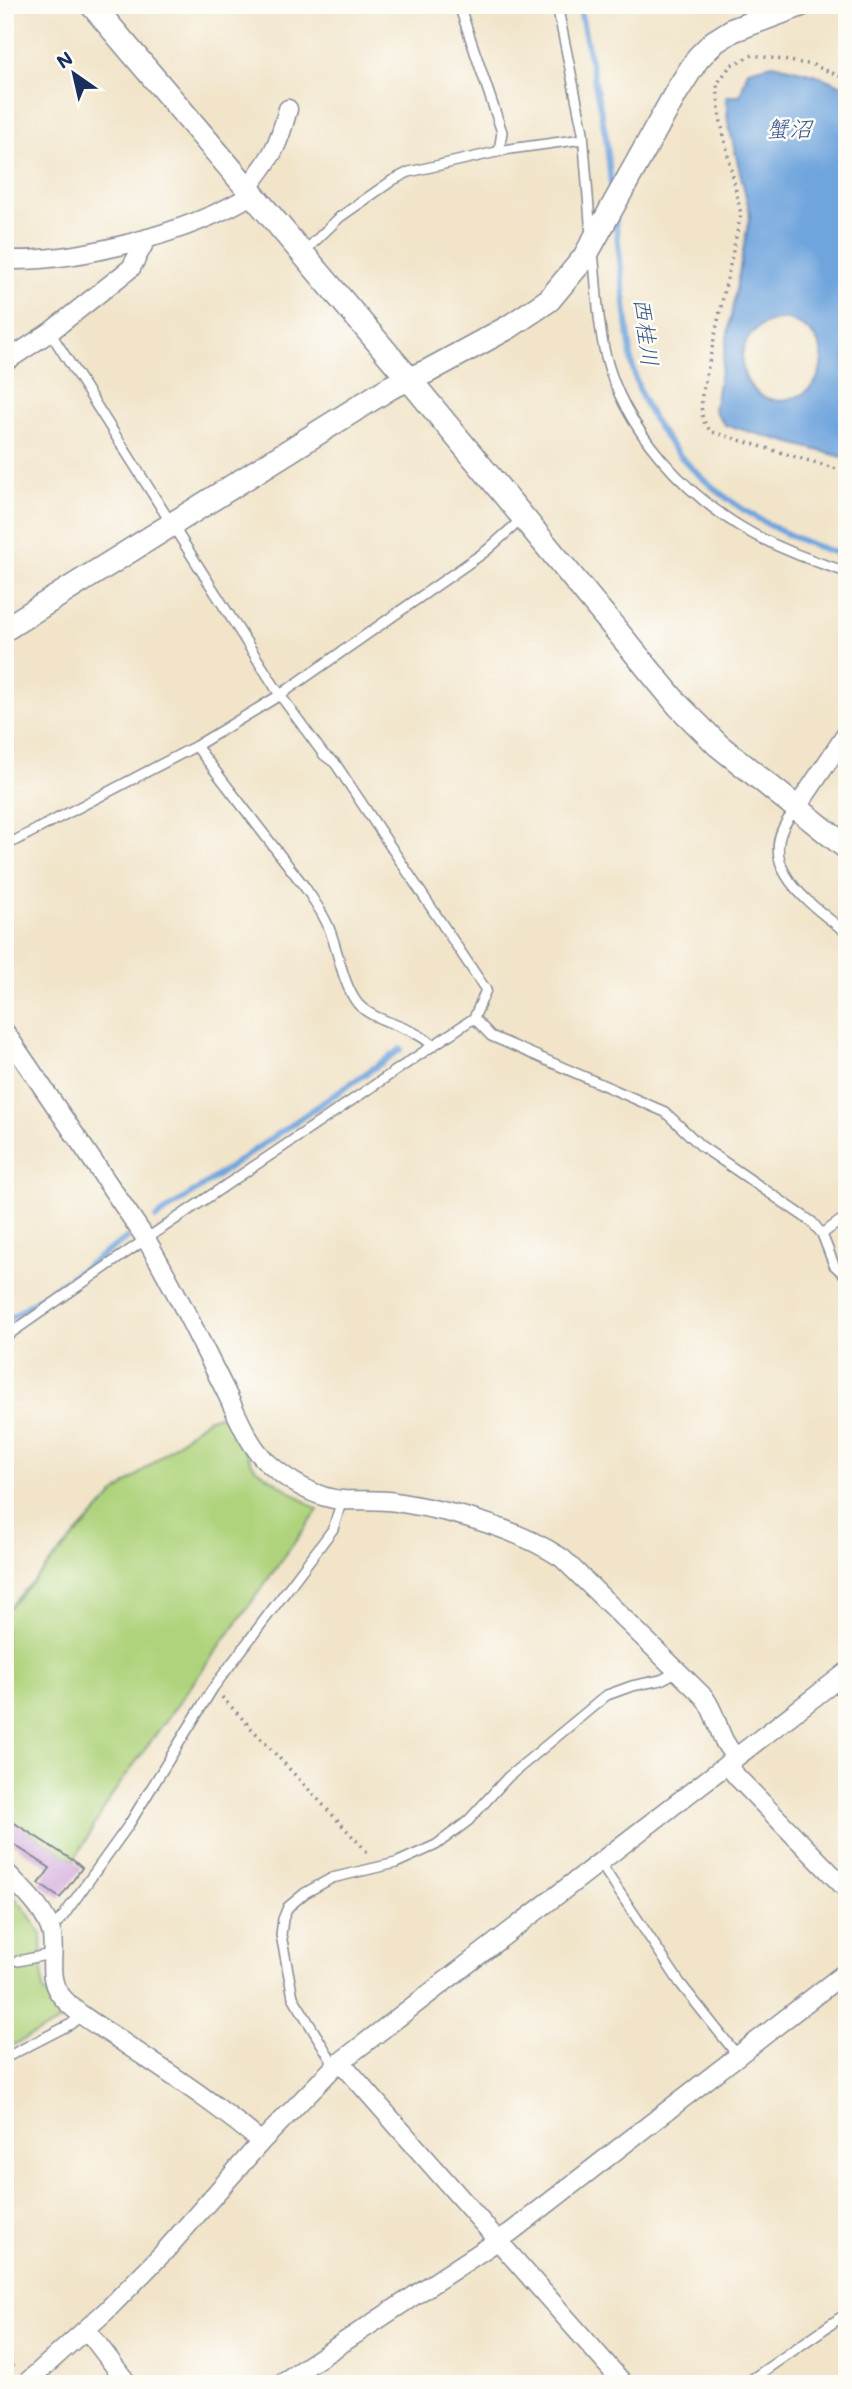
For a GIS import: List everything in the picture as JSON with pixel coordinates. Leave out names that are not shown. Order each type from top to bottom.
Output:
[{"type":"street","points":[[92,5],[409,379],[678,705],[718,745],[847,848]]},
{"type":"street","points":[[5,629],[391,387],[428,372],[539,308],[566,282],[594,239],[688,71],[706,49],[733,30],[800,5]]},
{"type":"street","points":[[5,260],[41,259],[101,250],[147,238],[231,207],[250,190],[269,161],[280,142],[288,109]]},
{"type":"street","points":[[5,362],[50,332],[131,268],[147,238]]},
{"type":"street","points":[[796,809],[847,733]]},
{"type":"street","points":[[5,1032],[163,1266],[243,1427],[260,1454],[282,1474],[315,1493],[342,1500],[393,1501],[468,1518],[545,1547],[562,1558],[678,1671],[714,1710],[720,1737],[737,1777],[847,1890]]},
{"type":"street","points":[[25,2384],[87,2330],[164,2252],[261,2142],[338,2064],[847,1672]]},
{"type":"street","points":[[5,1871],[33,1901],[49,1927],[52,1974],[58,1991],[83,2014],[215,2105],[261,2142]]},
{"type":"street","points":[[280,2384],[499,2240],[847,1970]]},
{"type":"street","points":[[338,2064],[499,2240],[624,2384]]},
{"type":"street","points":[[87,2330],[128,2384]]},
{"type":"lane","points":[[459,5],[502,132],[499,151]]},
{"type":"lane","points":[[557,5],[583,139],[588,214],[594,239],[604,352],[622,400],[643,438],[682,480],[719,511],[749,532],[811,561],[847,572]]},
{"type":"lane","points":[[303,254],[341,217],[393,180],[427,167],[499,151],[583,139]]},
{"type":"lane","points":[[5,1337],[474,1018],[486,990],[335,763],[324,755],[280,695],[50,332]]},
{"type":"lane","points":[[5,846],[196,746],[280,695],[486,551],[523,519]]},
{"type":"lane","points":[[196,746],[320,910],[359,1005],[424,1037],[433,1046]]},
{"type":"lane","points":[[796,809],[781,834],[779,849],[786,876],[797,893],[847,933]]},
{"type":"lane","points":[[474,1018],[491,1035],[665,1112],[701,1146],[812,1222],[821,1234],[834,1265],[847,1277]]},
{"type":"lane","points":[[821,1234],[847,1216]]},
{"type":"lane","points":[[49,1927],[64,1915],[128,1826],[213,1688],[333,1529],[342,1500]]},
{"type":"lane","points":[[338,2064],[293,1997],[281,1935],[288,1907],[332,1878],[412,1857],[436,1845],[475,1814],[508,1777],[607,1695],[661,1680],[678,1671]]},
{"type":"lane","points":[[600,1863],[680,1983],[738,2056]]},
{"type":"lane","points":[[18,1961],[51,1954]]},
{"type":"lane","points":[[5,2058],[71,2024],[83,2014]]},
{"type":"lane","points":[[745,2384],[847,2313]]},
{"type":"path","points":[[847,79],[813,65],[753,55],[731,65],[717,84],[720,118],[741,214],[701,409],[702,419],[712,432],[847,472]]},
{"type":"path","points":[[213,1688],[372,1857],[377,1867]]},
{"type":"green space","points":[[223,1414],[255,1468],[318,1510],[112,1795],[74,1861],[5,1817],[5,1612],[113,1495],[207,1419]]},
{"type":"green space","points":[[5,1888],[25,1909],[42,1935],[43,1990],[65,2019],[5,2049]]},
{"type":"water","name":"蟹沼","points":[[773,64],[814,74],[847,88],[846,458],[725,425],[714,410],[750,213],[728,122],[726,96],[740,96],[748,70]],"holes":[[[784,319],[810,332],[819,346],[822,354],[819,374],[812,386],[801,395],[773,400],[759,394],[748,382],[743,368],[743,352],[749,337],[763,325]]]},
{"type":"building","points":[[5,1817],[82,1868],[60,1898],[39,1884],[50,1868],[5,1839]]},
{"type":"waterway","name":"西桂川","points":[[579,5],[606,137],[612,193]]},
{"type":"waterway","name":"西桂川","points":[[615,217],[632,365],[644,400],[662,432],[685,461],[713,488],[745,510],[778,530],[847,556]]},
{"type":"waterway","points":[[156,1218],[401,1049]]},
{"type":"waterway","points":[[5,1322],[127,1238]]}]
